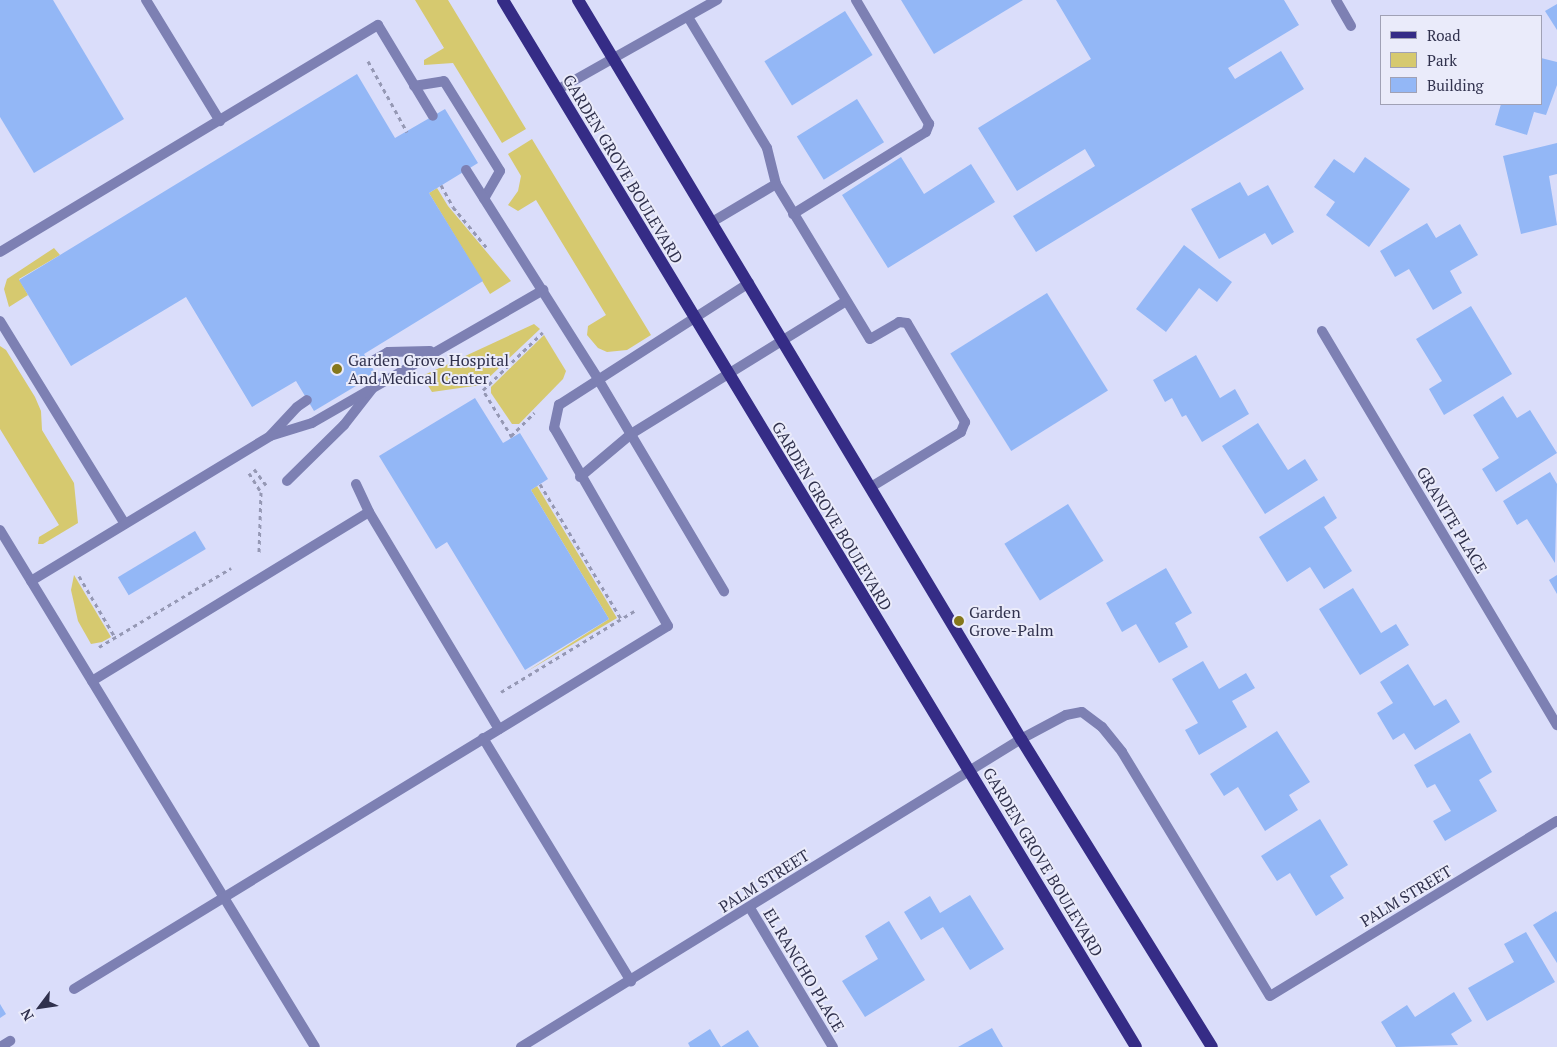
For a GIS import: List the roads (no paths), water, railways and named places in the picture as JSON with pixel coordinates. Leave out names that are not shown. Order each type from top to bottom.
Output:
[{"type":"main road","name":"GARDEN GROVE BOULEVARD","points":[[503,0],[727,374],[1136,1047]]},
{"type":"main road","points":[[578,0],[1021,739],[1212,1047]]},
{"type":"street","points":[[146,0],[220,121]]},
{"type":"street","points":[[557,90],[615,60],[718,0]]},
{"type":"street","points":[[794,214],[926,132],[929,124],[856,0]]},
{"type":"street","points":[[1336,0],[1351,26]]},
{"type":"street","points":[[688,17],[768,148],[776,184],[870,339],[899,322],[907,322],[965,422],[960,432],[871,487]]},
{"type":"street","points":[[0,252],[378,25],[433,116]]},
{"type":"street","points":[[414,86],[444,81],[500,171],[484,199]]},
{"type":"street","points":[[466,170],[632,434],[724,591]]},
{"type":"street","points":[[712,222],[776,184]]},
{"type":"street","points":[[74,989],[668,626],[580,477],[554,428],[559,405],[749,283]]},
{"type":"street","points":[[31,581],[270,436],[312,423],[431,351],[543,290]]},
{"type":"street","points":[[580,477],[632,434],[782,339],[846,301]]},
{"type":"street","points":[[0,321],[125,524]]},
{"type":"street","name":"GRANITE PLACE","points":[[1322,331],[1557,725]]},
{"type":"street","points":[[369,363],[388,352],[431,351]]},
{"type":"street","points":[[287,481],[344,425],[376,385]]},
{"type":"street","points":[[270,436],[297,407],[308,400]]},
{"type":"street","points":[[356,484],[368,512],[499,729]]},
{"type":"street","points":[[92,681],[368,512]]},
{"type":"street","points":[[0,530],[222,898],[315,1047]]},
{"type":"street","name":"PALM STREET","points":[[521,1047],[750,908],[1021,739],[1066,715],[1082,712],[1102,727],[1122,752],[1270,996],[1557,821]]},
{"type":"street","points":[[483,738],[631,980]]},
{"type":"street","name":"EL RANCHO PLACE","points":[[750,908],[833,1047]]},
{"type":"street","points":[[0,1047],[10,1041]]},
{"type":"place","name":"Garden Grove Hospital And Medical Center","points":[[337,369]]},
{"type":"place","name":"Garden Grove-Palm","points":[[959,621]]}]
